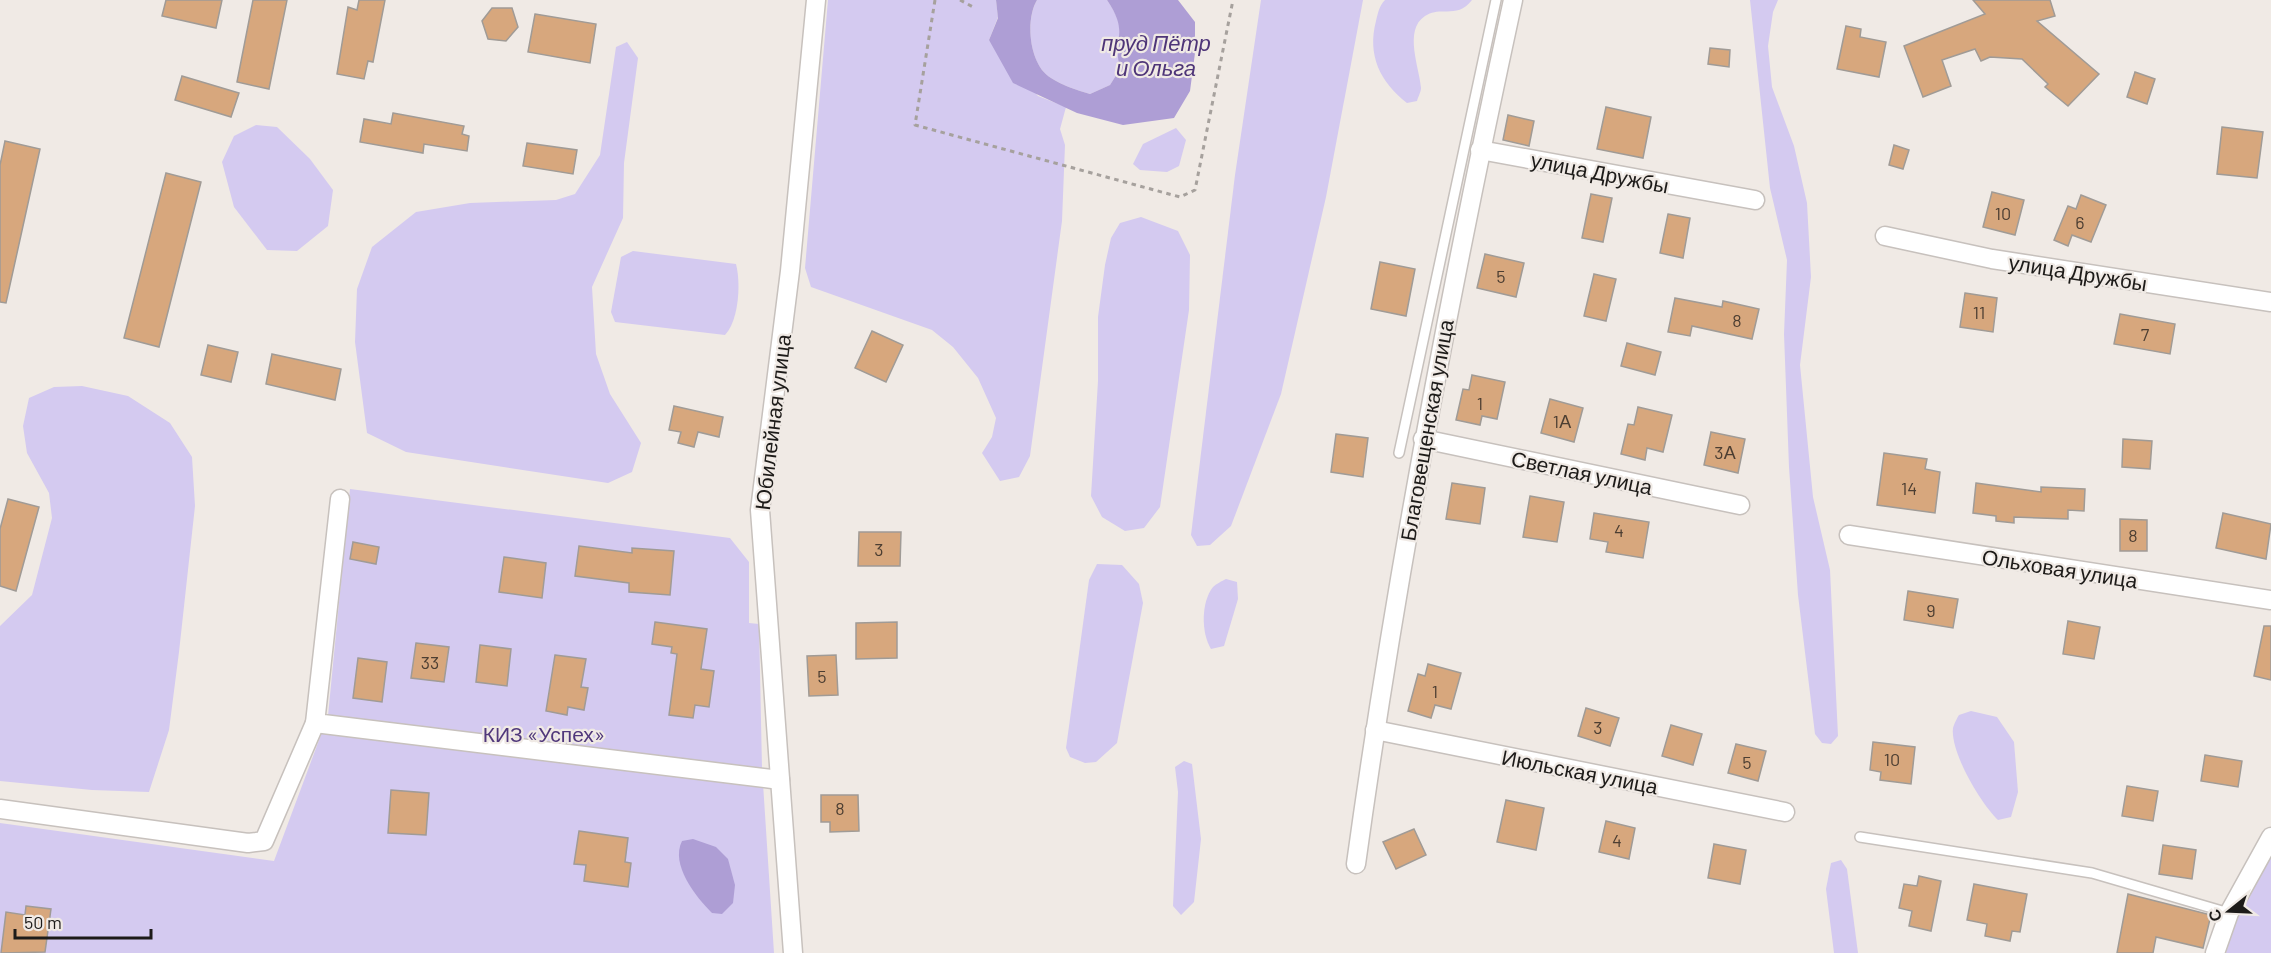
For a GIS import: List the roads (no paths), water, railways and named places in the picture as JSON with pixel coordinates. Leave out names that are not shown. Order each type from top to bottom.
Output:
[{"type":"street","name":"Юбилейная улица","points":[[793,953],[760,510],[789,271],[816,0]]},
{"type":"street","name":"Благовещенская улица","points":[[1356,864],[1374,730],[1423,439],[1480,150],[1513,0]]},
{"type":"street","name":"улица Дружбы","points":[[1480,150],[1755,200]]},
{"type":"street","name":"улица Дружбы","points":[[1885,236],[1992,259],[2271,302]]},
{"type":"street","name":"Светлая улица","points":[[1423,439],[1740,505]]},
{"type":"street","points":[[0,809],[248,843],[264,841],[315,723],[340,499]]},
{"type":"street","name":"Ольховая улица","points":[[1849,535],[2271,600]]},
{"type":"street","points":[[315,723],[780,780]]},
{"type":"street","name":"Июльская улица","points":[[1374,730],[1785,812]]},
{"type":"street","points":[[2215,953],[2229,913],[2271,837]]},
{"type":"lane","points":[[1399,453],[1496,0]]},
{"type":"lane","points":[[1860,837],[2092,873],[2229,913]]},
{"type":"water","name":"пруд Пётр и Ольга","points":[[996,0],[1037,0],[1033,9],[1030,30],[1031,42],[1038,63],[1044,72],[1056,81],[1090,94],[1110,85],[1120,69],[1118,21],[1107,0],[1178,0],[1195,22],[1195,53],[1190,91],[1174,118],[1123,125],[1077,113],[1013,83],[989,40],[998,18]]},
{"type":"water","points":[[693,839],[716,847],[728,859],[735,885],[733,903],[722,914],[712,913],[692,890],[682,870],[679,850],[682,841]]},
{"type":"park label","name":"КИЗ «Успех»","points":[[544,733]]}]
